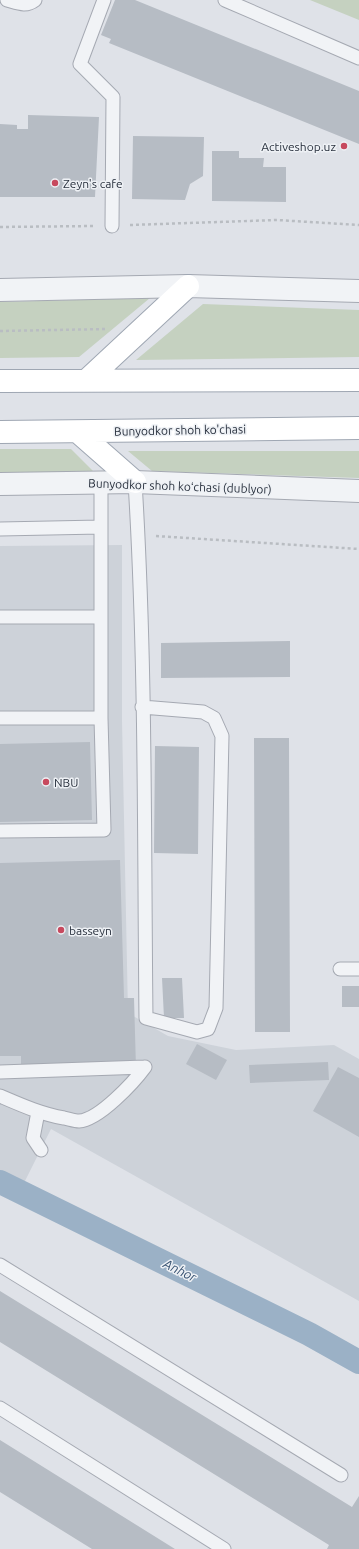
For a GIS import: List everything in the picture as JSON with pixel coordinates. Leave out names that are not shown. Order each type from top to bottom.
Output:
[{"type":"main road","points":[[87,380],[188,286]]},
{"type":"main road","points":[[0,381],[359,380]]},
{"type":"main road","name":"Bunyodkor shoh ko'chasi","points":[[0,432],[359,428]]},
{"type":"main road","points":[[78,432],[135,482]]},
{"type":"street","points":[[0,290],[188,286],[359,291]]},
{"type":"street","name":"Bunyodkor shoh koʻchasi (dublyor)","points":[[0,484],[135,482],[359,492]]},
{"type":"lane","points":[[7,0],[22,4],[30,4],[35,0]]},
{"type":"lane","points":[[104,0],[80,64],[113,97],[112,226]]},
{"type":"lane","points":[[225,0],[359,58]]},
{"type":"lane","points":[[135,482],[138,535],[142,707],[146,1018],[197,1032],[208,1029],[216,1008],[222,736],[214,718],[203,712],[142,707]]},
{"type":"lane","points":[[0,831],[104,830],[100,617],[101,483]]},
{"type":"lane","points":[[0,530],[100,527]]},
{"type":"lane","points":[[0,617],[100,617]]},
{"type":"lane","points":[[0,718],[101,718]]},
{"type":"lane","points":[[340,968],[359,969]]},
{"type":"lane","points":[[0,1072],[145,1067],[131,1085],[114,1101],[92,1116],[80,1121],[38,1112],[0,1096]]},
{"type":"lane","points":[[38,1112],[33,1138],[41,1150]]},
{"type":"lane","points":[[0,1265],[342,1475]]},
{"type":"lane","points":[[0,1408],[224,1549]]},
{"type":"path","points":[[0,227],[112,226],[277,220],[359,225]]},
{"type":"path","points":[[0,331],[113,329]]},
{"type":"path","points":[[138,535],[359,549]]},
{"type":"shaded area","points":[[122,545],[122,721],[128,1013],[168,1036],[236,1050],[334,1045],[359,1059],[359,1301],[51,1129],[20,1191],[0,1191],[0,546]]},
{"type":"green space","points":[[310,0],[359,0],[359,20]]},
{"type":"green space","points":[[150,298],[79,357],[0,358],[0,302]]},
{"type":"green space","points":[[203,304],[359,310],[359,357],[136,360]]},
{"type":"green space","points":[[0,449],[71,449],[94,472],[0,472]]},
{"type":"green space","points":[[128,451],[359,451],[359,478],[152,471]]},
{"type":"building","points":[[115,0],[135,0],[359,91],[359,144],[109,43],[111,39],[101,35]]},
{"type":"building","points":[[28,115],[99,117],[95,197],[0,197],[0,124],[17,125],[17,129],[28,129]]},
{"type":"building","points":[[133,136],[204,137],[203,176],[190,184],[185,200],[132,199]]},
{"type":"building","points":[[212,151],[239,151],[239,158],[264,158],[263,167],[286,167],[286,202],[212,201]]},
{"type":"building","points":[[290,641],[290,677],[161,678],[161,643]]},
{"type":"building","points":[[254,738],[289,738],[290,1032],[255,1032]]},
{"type":"building","name":"NBU","points":[[90,742],[92,820],[0,822],[0,744]]},
{"type":"building","points":[[155,746],[199,747],[198,854],[154,853]]},
{"type":"building","name":"basseyn","points":[[120,860],[124,998],[134,998],[136,1068],[21,1071],[21,1056],[0,1056],[0,863]]},
{"type":"building","points":[[162,978],[182,978],[184,1018],[164,1018]]},
{"type":"building","points":[[342,986],[359,986],[359,1007],[342,1007]]},
{"type":"building","points":[[197,1044],[227,1060],[216,1080],[186,1064]]},
{"type":"building","points":[[328,1062],[329,1080],[250,1083],[249,1065]]},
{"type":"building","points":[[338,1067],[359,1078],[359,1137],[313,1111]]},
{"type":"building","points":[[0,1291],[352,1507],[359,1496],[359,1549],[327,1549],[329,1545],[0,1342]]},
{"type":"building","points":[[0,1440],[175,1549],[92,1549],[0,1492]]},
{"type":"waterway","name":"Anhor","points":[[0,1182],[309,1334],[359,1362]]},
{"type":"place","name":"Activeshop.uz","points":[[344,146]]},
{"type":"place","name":"Zeyn's cafe","points":[[55,183]]},
{"type":"place","name":"NBU","points":[[46,782]]},
{"type":"place","name":"basseyn","points":[[61,930]]}]
